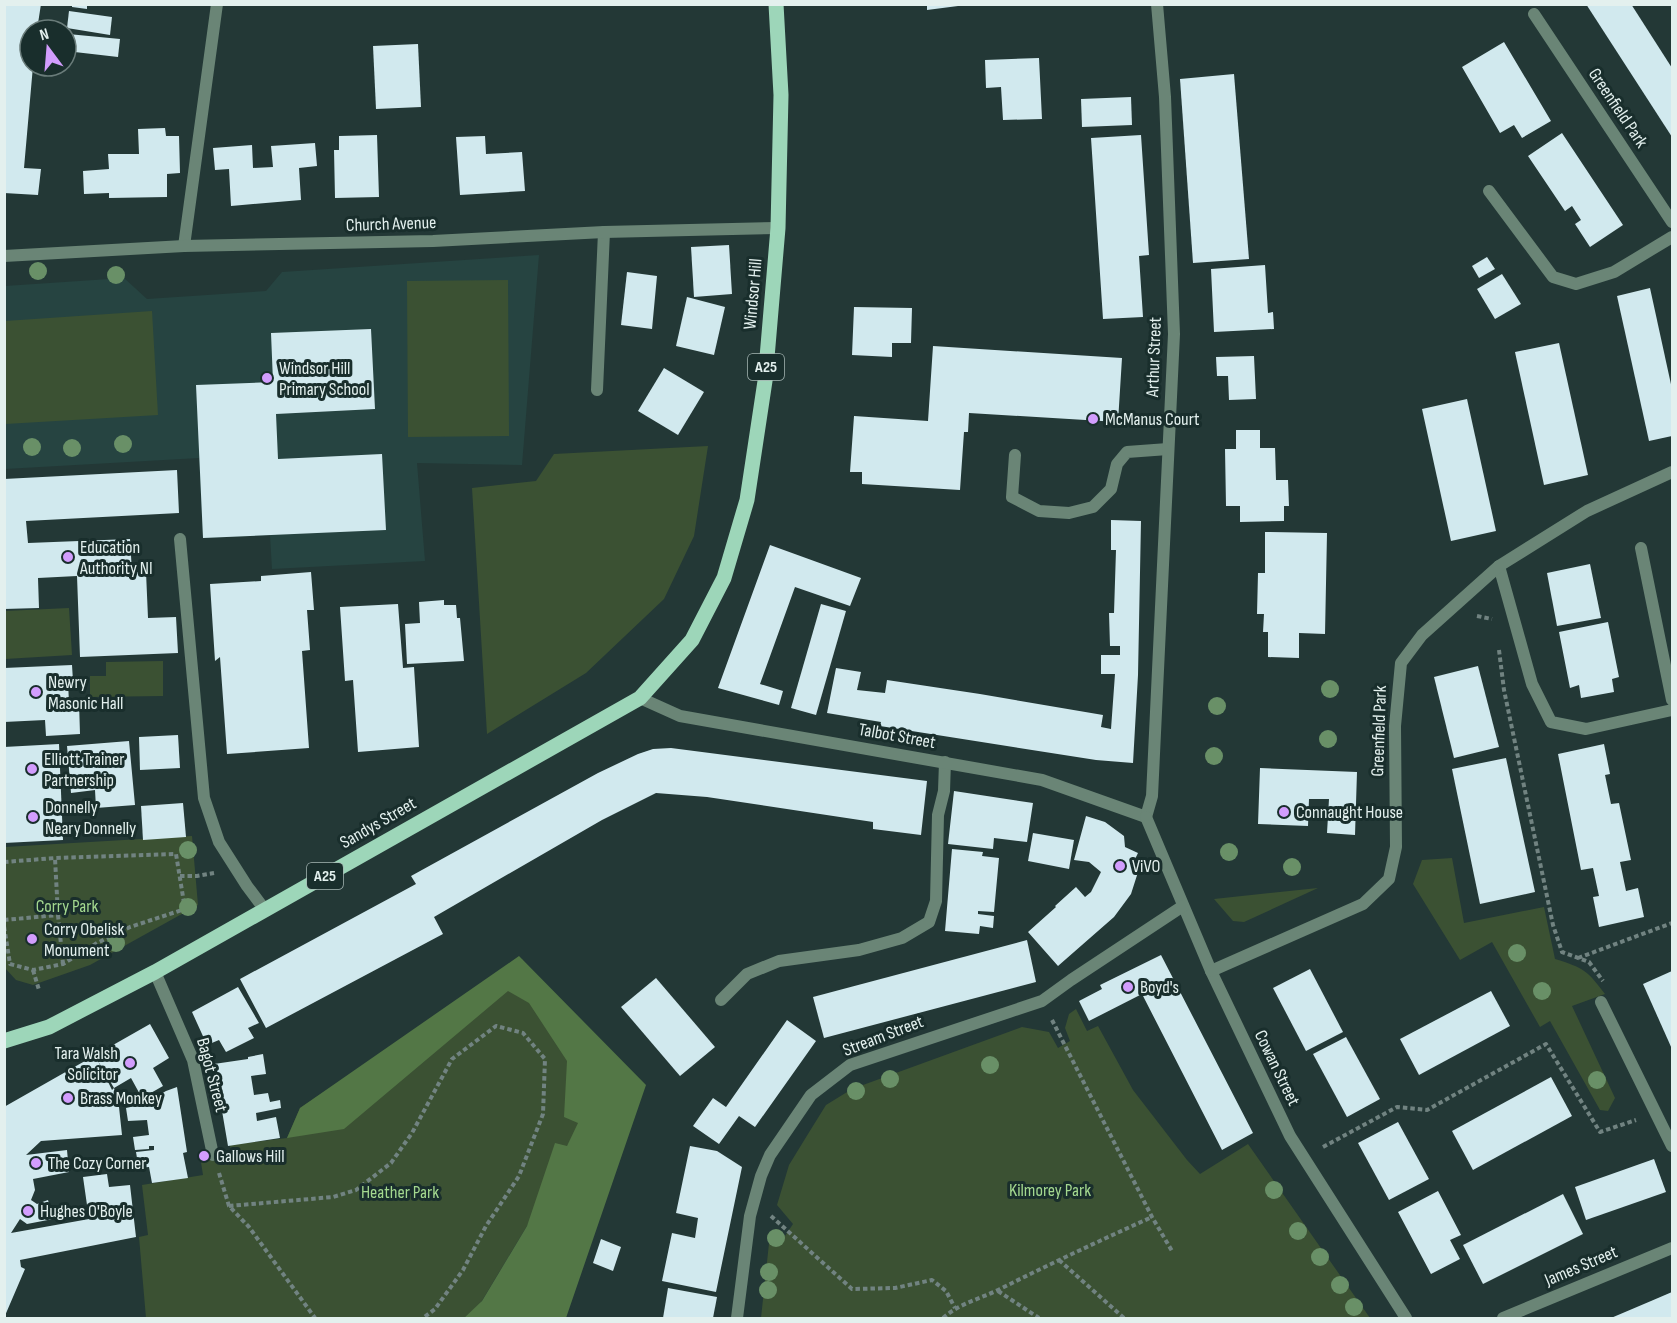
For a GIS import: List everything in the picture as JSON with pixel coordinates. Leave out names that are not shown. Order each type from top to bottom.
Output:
[{"type":"main road","name":"Windsor Hill","points":[[640,698],[692,640],[724,578],[747,500],[765,381],[778,228],[781,94],[776,4]]},
{"type":"main road","name":"Sandys Street","points":[[4,1041],[49,1027],[155,972],[640,698]]},
{"type":"street","points":[[184,246],[217,4]]},
{"type":"street","name":"Arthur Street","points":[[1146,817],[1152,796],[1174,334],[1165,97],[1157,4]]},
{"type":"street","name":"Greenfield Park","points":[[1534,14],[1672,222]]},
{"type":"street","points":[[1489,191],[1553,277],[1576,284],[1614,272],[1672,237]]},
{"type":"street","name":"Church Avenue","points":[[4,256],[184,246],[432,241],[604,232],[778,228]]},
{"type":"street","points":[[597,390],[604,232]]},
{"type":"street","points":[[1014,455],[1012,497],[1039,512],[1069,513],[1093,507],[1111,489],[1117,464],[1127,452],[1168,449]]},
{"type":"street","name":"Greenfield Park","points":[[1211,971],[1364,904],[1389,879],[1396,847],[1395,726],[1401,663],[1422,634],[1499,566],[1587,511],[1672,472]]},
{"type":"street","points":[[180,539],[204,798],[219,842],[265,910]]},
{"type":"street","points":[[1641,548],[1672,700]]},
{"type":"street","points":[[1499,566],[1532,684],[1551,723],[1586,729],[1672,710]]},
{"type":"street","name":"Talbot Street","points":[[640,698],[680,717],[1042,780],[1146,817]]},
{"type":"street","points":[[721,1000],[747,974],[779,961],[859,950],[902,938],[929,922],[936,901],[938,815],[944,791],[945,762]]},
{"type":"street","name":"Cowan Street","points":[[1146,817],[1211,971],[1290,1136],[1406,1318]]},
{"type":"street","name":"Stream Street","points":[[737,1318],[750,1216],[761,1176],[770,1155],[811,1095],[850,1065],[1042,1001],[1183,906]]},
{"type":"street","name":"Bagot Street","points":[[155,972],[193,1060],[213,1155]]},
{"type":"street","points":[[1601,1002],[1672,1146]]},
{"type":"street","name":"James Street","points":[[1503,1318],[1672,1248]]},
{"type":"path","points":[[1472,616],[1481,615],[1496,620]]},
{"type":"path","points":[[1500,644],[1499,655],[1504,690],[1553,925],[1562,952],[1589,962],[1605,985]]},
{"type":"path","points":[[4,862],[176,854],[185,909],[130,927],[97,943],[63,964],[33,970],[10,964],[4,926]]},
{"type":"path","points":[[55,858],[63,964]]},
{"type":"path","points":[[180,876],[213,874],[233,864]]},
{"type":"path","points":[[4,920],[58,915]]},
{"type":"path","points":[[1578,958],[1672,923]]},
{"type":"path","points":[[33,970],[39,990]]},
{"type":"path","points":[[1050,1016],[1152,1217],[1172,1251]]},
{"type":"path","points":[[229,1206],[333,1197],[356,1190],[391,1163],[412,1133],[452,1059],[496,1026],[523,1032],[545,1059],[543,1114],[519,1176],[486,1226],[463,1270],[435,1310],[423,1318]]},
{"type":"path","points":[[1304,1158],[1397,1107],[1427,1110],[1546,1044],[1600,1132],[1656,1113]]},
{"type":"path","points":[[213,1155],[229,1206],[249,1227],[315,1318]]},
{"type":"path","points":[[770,1215],[852,1289],[895,1288],[932,1281],[946,1291],[955,1308]]},
{"type":"path","points":[[943,1318],[955,1308],[997,1291],[1058,1259],[1074,1255],[1152,1217]]},
{"type":"path","points":[[1058,1259],[1124,1318]]},
{"type":"path","points":[[997,1291],[1039,1318]]},
{"type":"shaded area","name":"Windsor Hill Primary School","points":[[539,255],[522,465],[417,463],[425,561],[272,569],[270,535],[203,538],[199,458],[5,469],[5,286],[124,278],[147,299],[266,291],[282,272]]},
{"type":"green space","points":[[508,280],[509,436],[408,437],[407,281]]},
{"type":"green space","points":[[152,311],[158,415],[5,424],[5,321]]},
{"type":"green space","points":[[708,446],[694,536],[664,599],[586,673],[487,734],[472,488],[536,481],[554,454]]},
{"type":"green space","points":[[69,608],[72,655],[5,659],[5,611]]},
{"type":"green space","points":[[163,661],[163,696],[90,697],[90,676],[106,676],[106,662]]},
{"type":"green space","name":"Corry Park","points":[[192,836],[198,905],[90,965],[33,985],[16,980],[5,968],[5,847]]},
{"type":"green space","points":[[1452,858],[1464,923],[1544,907],[1555,959],[1584,971],[1605,994],[1572,1006],[1615,1098],[1608,1111],[1600,1110],[1550,1021],[1540,1027],[1492,942],[1460,960],[1413,884],[1422,860]]},
{"type":"green space","points":[[1318,888],[1244,922],[1233,921],[1214,899]]},
{"type":"green space","points":[[519,956],[646,1085],[566,1318],[464,1318],[482,1301],[527,1226],[555,1143],[567,1146],[578,1123],[564,1117],[567,1061],[529,1003],[508,991],[344,1129],[287,1138],[300,1108]]},
{"type":"green space","name":"Heather Park","points":[[522,959],[586,1043],[578,1125],[527,1226],[480,1304],[464,1318],[146,1318],[139,1237],[148,1235],[142,1185],[203,1175],[200,1156],[231,1153],[230,1145],[287,1138],[300,1108]]},
{"type":"green space","name":"Kilmorey Park","points":[[1076,1009],[1087,1031],[1098,1026],[1133,1090],[1200,1174],[1248,1144],[1370,1318],[761,1318],[770,1234],[778,1229],[785,1236],[793,1224],[777,1205],[789,1165],[826,1105],[852,1089],[1022,1027],[1049,1032],[1058,1048],[1070,1041],[1065,1028],[1069,1014]]},
{"type":"building","points":[[4,4],[41,4],[39,18],[18,18],[18,78],[32,78],[24,168],[41,169],[38,195],[4,193]]},
{"type":"building","points":[[72,4],[87,4],[87,9],[72,7]]},
{"type":"building","points":[[927,4],[958,4],[958,6],[927,10]]},
{"type":"building","points":[[1586,4],[1631,4],[1672,68],[1672,137]]},
{"type":"building","points":[[69,11],[112,17],[110,35],[78,30],[78,18],[68,18]]},
{"type":"building","points":[[78,35],[120,39],[118,57],[78,52]]},
{"type":"building","points":[[1504,42],[1551,121],[1522,138],[1514,125],[1500,133],[1462,67]]},
{"type":"building","points":[[418,44],[421,107],[376,109],[373,46]]},
{"type":"building","points":[[1039,58],[1042,119],[1003,120],[1001,87],[986,88],[985,60]]},
{"type":"building","points":[[1234,74],[1249,259],[1193,263],[1180,79]]},
{"type":"building","points":[[1131,97],[1132,125],[1082,127],[1081,99]]},
{"type":"building","points":[[165,128],[166,136],[179,136],[180,173],[167,174],[167,197],[109,198],[109,193],[84,194],[83,171],[109,169],[108,154],[139,154],[138,129]]},
{"type":"building","points":[[1562,133],[1623,225],[1590,247],[1575,224],[1581,220],[1572,206],[1565,211],[1528,156]]},
{"type":"building","points":[[377,135],[379,197],[335,198],[334,150],[339,150],[339,136]]},
{"type":"building","points":[[1141,135],[1149,255],[1139,256],[1143,317],[1103,319],[1091,138]]},
{"type":"building","points":[[485,136],[486,154],[522,152],[525,191],[460,195],[456,137]]},
{"type":"building","points":[[315,143],[317,166],[299,168],[301,200],[231,206],[229,169],[215,170],[213,148],[252,145],[253,168],[273,167],[271,146]]},
{"type":"building","points":[[729,245],[732,294],[694,297],[691,247]]},
{"type":"building","points":[[1487,257],[1495,269],[1479,278],[1472,266]]},
{"type":"building","points":[[1265,265],[1268,313],[1273,312],[1274,329],[1214,332],[1211,269]]},
{"type":"building","points":[[627,272],[657,276],[652,329],[621,325]]},
{"type":"building","points":[[1502,274],[1521,304],[1495,319],[1477,289]]},
{"type":"building","points":[[1650,288],[1672,389],[1672,436],[1649,441],[1617,296]]},
{"type":"building","points":[[687,297],[725,307],[714,355],[676,346]]},
{"type":"building","points":[[854,307],[912,308],[911,343],[892,343],[892,357],[852,355]]},
{"type":"building","name":"Windsor Hill Primary School","points":[[371,329],[375,409],[276,414],[278,459],[382,454],[386,530],[203,538],[196,385],[273,382],[271,333]]},
{"type":"building","points":[[1559,343],[1588,475],[1544,485],[1515,352]]},
{"type":"building","name":"McManus Court","points":[[933,346],[1122,358],[1118,422],[969,413],[968,432],[964,432],[960,490],[862,484],[862,472],[850,472],[854,416],[928,421]]},
{"type":"building","points":[[1254,356],[1256,399],[1229,400],[1228,376],[1217,376],[1216,357]]},
{"type":"building","points":[[664,368],[704,392],[678,435],[638,411]]},
{"type":"building","points":[[1467,399],[1496,531],[1451,541],[1422,409]]},
{"type":"building","points":[[1236,430],[1260,430],[1260,448],[1275,448],[1276,480],[1288,480],[1289,506],[1284,506],[1284,521],[1240,522],[1240,506],[1226,506],[1225,449],[1236,449]]},
{"type":"building","name":"Education Authority NI","points":[[177,470],[179,513],[26,521],[28,543],[130,539],[132,572],[146,572],[148,618],[176,617],[178,653],[80,657],[77,576],[38,578],[39,608],[4,609],[4,479]]},
{"type":"building","points":[[1111,520],[1141,521],[1138,675],[1133,763],[1096,760],[880,726],[881,722],[827,713],[836,668],[861,672],[857,690],[885,693],[887,680],[980,694],[1103,715],[1101,727],[1111,729],[1115,674],[1101,674],[1101,655],[1120,655],[1120,646],[1110,646],[1109,613],[1114,613],[1116,550],[1111,550]]},
{"type":"building","points":[[1265,532],[1327,533],[1325,634],[1299,633],[1299,658],[1268,657],[1268,632],[1263,632],[1264,614],[1257,614],[1258,573],[1265,573]]},
{"type":"building","points":[[770,545],[861,578],[850,606],[795,587],[760,684],[783,691],[779,705],[718,688]]},
{"type":"building","points":[[1590,564],[1601,618],[1557,626],[1547,573]]},
{"type":"building","points":[[311,572],[314,610],[307,610],[310,650],[302,651],[309,748],[227,754],[220,657],[215,661],[210,584],[261,581],[261,576]]},
{"type":"building","points":[[444,600],[444,605],[456,605],[457,618],[460,618],[464,661],[407,664],[405,624],[420,623],[419,602]]},
{"type":"building","points":[[398,604],[403,668],[414,667],[419,747],[358,752],[353,680],[345,681],[340,607]]},
{"type":"building","points":[[821,604],[846,611],[816,715],[791,708]]},
{"type":"building","points":[[1608,622],[1619,677],[1612,679],[1614,692],[1581,698],[1579,685],[1570,688],[1559,632]]},
{"type":"building","name":"Newry Masonic Hall","points":[[72,665],[73,681],[68,682],[69,703],[79,702],[80,734],[46,736],[45,720],[4,722],[4,668]]},
{"type":"building","points":[[1478,666],[1499,747],[1454,758],[1434,677]]},
{"type":"building","points":[[178,735],[180,768],[140,770],[139,737]]},
{"type":"building","points":[[129,741],[135,805],[96,808],[95,790],[71,793],[67,746]]},
{"type":"building","points":[[59,744],[63,840],[4,843],[4,747]]},
{"type":"building","points":[[1604,744],[1610,774],[1605,775],[1611,804],[1619,803],[1631,860],[1620,862],[1626,891],[1638,888],[1644,917],[1599,927],[1593,897],[1599,896],[1593,868],[1581,870],[1558,754]]},
{"type":"building","points":[[671,748],[927,781],[921,835],[873,829],[873,822],[707,797],[656,793],[602,820],[434,917],[443,934],[266,1028],[240,979],[416,884],[411,876],[598,773],[638,754],[653,749]]},
{"type":"building","points":[[1506,758],[1535,892],[1480,904],[1452,769]]},
{"type":"building","name":"Connaught House","points":[[1260,768],[1357,772],[1355,835],[1327,833],[1329,799],[1309,799],[1308,826],[1258,824]]},
{"type":"building","points":[[954,791],[1033,803],[1027,842],[994,838],[993,849],[948,844]]},
{"type":"building","points":[[183,803],[186,837],[143,840],[141,806]]},
{"type":"building","points":[[1086,816],[1105,822],[1124,836],[1125,847],[1138,853],[1133,863],[1139,869],[1131,894],[1114,917],[1058,966],[1028,932],[1076,887],[1085,897],[1091,892],[1101,872],[1089,862],[1074,860]]},
{"type":"building","points":[[1033,833],[1074,840],[1069,869],[1028,861]]},
{"type":"building","points":[[952,849],[983,852],[982,856],[999,858],[994,912],[978,911],[978,914],[994,916],[993,928],[980,926],[979,934],[945,931]]},
{"type":"building","points":[[1027,940],[1036,982],[824,1038],[813,997]]},
{"type":"building","points":[[1161,955],[1253,1133],[1222,1150],[1142,994],[1089,1021],[1079,1001],[1102,989],[1100,985]]},
{"type":"building","points":[[1310,969],[1343,1032],[1306,1051],[1273,988]]},
{"type":"building","points":[[1672,971],[1672,1049],[1643,984]]},
{"type":"building","points":[[656,978],[715,1047],[680,1076],[621,1007]]},
{"type":"building","points":[[238,987],[259,1023],[248,1028],[254,1038],[226,1052],[219,1040],[207,1045],[192,1012]]},
{"type":"building","points":[[1491,991],[1510,1026],[1419,1075],[1400,1039]]},
{"type":"building","points":[[787,1020],[816,1041],[755,1127],[739,1116],[719,1144],[693,1126],[713,1098],[726,1107]]},
{"type":"building","points":[[150,1024],[169,1058],[153,1068],[163,1086],[142,1098],[131,1078],[114,1088],[122,1135],[41,1141],[26,1155],[67,1150],[69,1172],[33,1179],[35,1190],[31,1200],[37,1204],[48,1200],[53,1219],[27,1224],[20,1219],[11,1233],[89,1219],[83,1177],[107,1174],[109,1187],[130,1185],[136,1237],[20,1260],[21,1267],[25,1269],[4,1318],[4,1107]],"holes":[[[98,1061],[114,1088],[112,1090]]]},
{"type":"building","points":[[1346,1037],[1380,1099],[1347,1117],[1313,1054]]},
{"type":"building","points":[[263,1054],[266,1074],[251,1076],[254,1095],[268,1093],[270,1102],[280,1100],[281,1108],[256,1113],[257,1121],[276,1117],[280,1138],[228,1146],[214,1064],[248,1059],[248,1057]]},
{"type":"building","points":[[1551,1077],[1572,1116],[1473,1170],[1452,1131]]},
{"type":"building","points":[[177,1087],[187,1152],[183,1153],[188,1178],[152,1183],[149,1167],[126,1169],[124,1159],[137,1158],[136,1152],[154,1150],[154,1146],[149,1146],[149,1149],[135,1150],[133,1137],[149,1135],[147,1120],[128,1121],[126,1108],[144,1104]]},
{"type":"building","points":[[1398,1122],[1429,1179],[1389,1200],[1358,1143]]},
{"type":"building","points":[[690,1146],[717,1151],[742,1167],[716,1292],[662,1281],[672,1233],[695,1238],[698,1218],[676,1213]]},
{"type":"building","points":[[1654,1159],[1666,1192],[1586,1220],[1575,1187]]},
{"type":"building","points":[[1438,1191],[1461,1235],[1450,1240],[1460,1259],[1431,1274],[1398,1212]]},
{"type":"building","points":[[1563,1194],[1583,1234],[1483,1284],[1463,1245]]},
{"type":"building","points":[[601,1239],[621,1247],[613,1271],[593,1263]]},
{"type":"building","points":[[668,1288],[717,1297],[713,1318],[663,1318]]},
{"type":"building","points":[[1672,1292],[1672,1318],[1611,1318],[1651,1301]]},
{"type":"place","name":"Windsor Hill Primary School","points":[[267,378]]},
{"type":"place","name":"McManus Court","points":[[1093,419]]},
{"type":"place","name":"Education Authority NI","points":[[68,557]]},
{"type":"place","name":"Newry Masonic Hall","points":[[36,692]]},
{"type":"place","name":"Elliott Trainer Partnership","points":[[32,769]]},
{"type":"place","name":"Connaught House","points":[[1284,812]]},
{"type":"place","name":"Donnelly Neary Donnelly","points":[[33,817]]},
{"type":"place","name":"ViVO","points":[[1120,866]]},
{"type":"place","name":"Corry Obelisk Monument","points":[[32,939]]},
{"type":"place","name":"Boyd's","points":[[1128,987]]},
{"type":"place","name":"Tara Walsh Solicitor","points":[[130,1063]]},
{"type":"place","name":"Brass Monkey","points":[[68,1098]]},
{"type":"place","name":"Gallows Hill","points":[[204,1156]]},
{"type":"place","name":"The Cozy Corner","points":[[36,1163]]},
{"type":"place","name":"Hughes O'Boyle","points":[[28,1211]]}]
